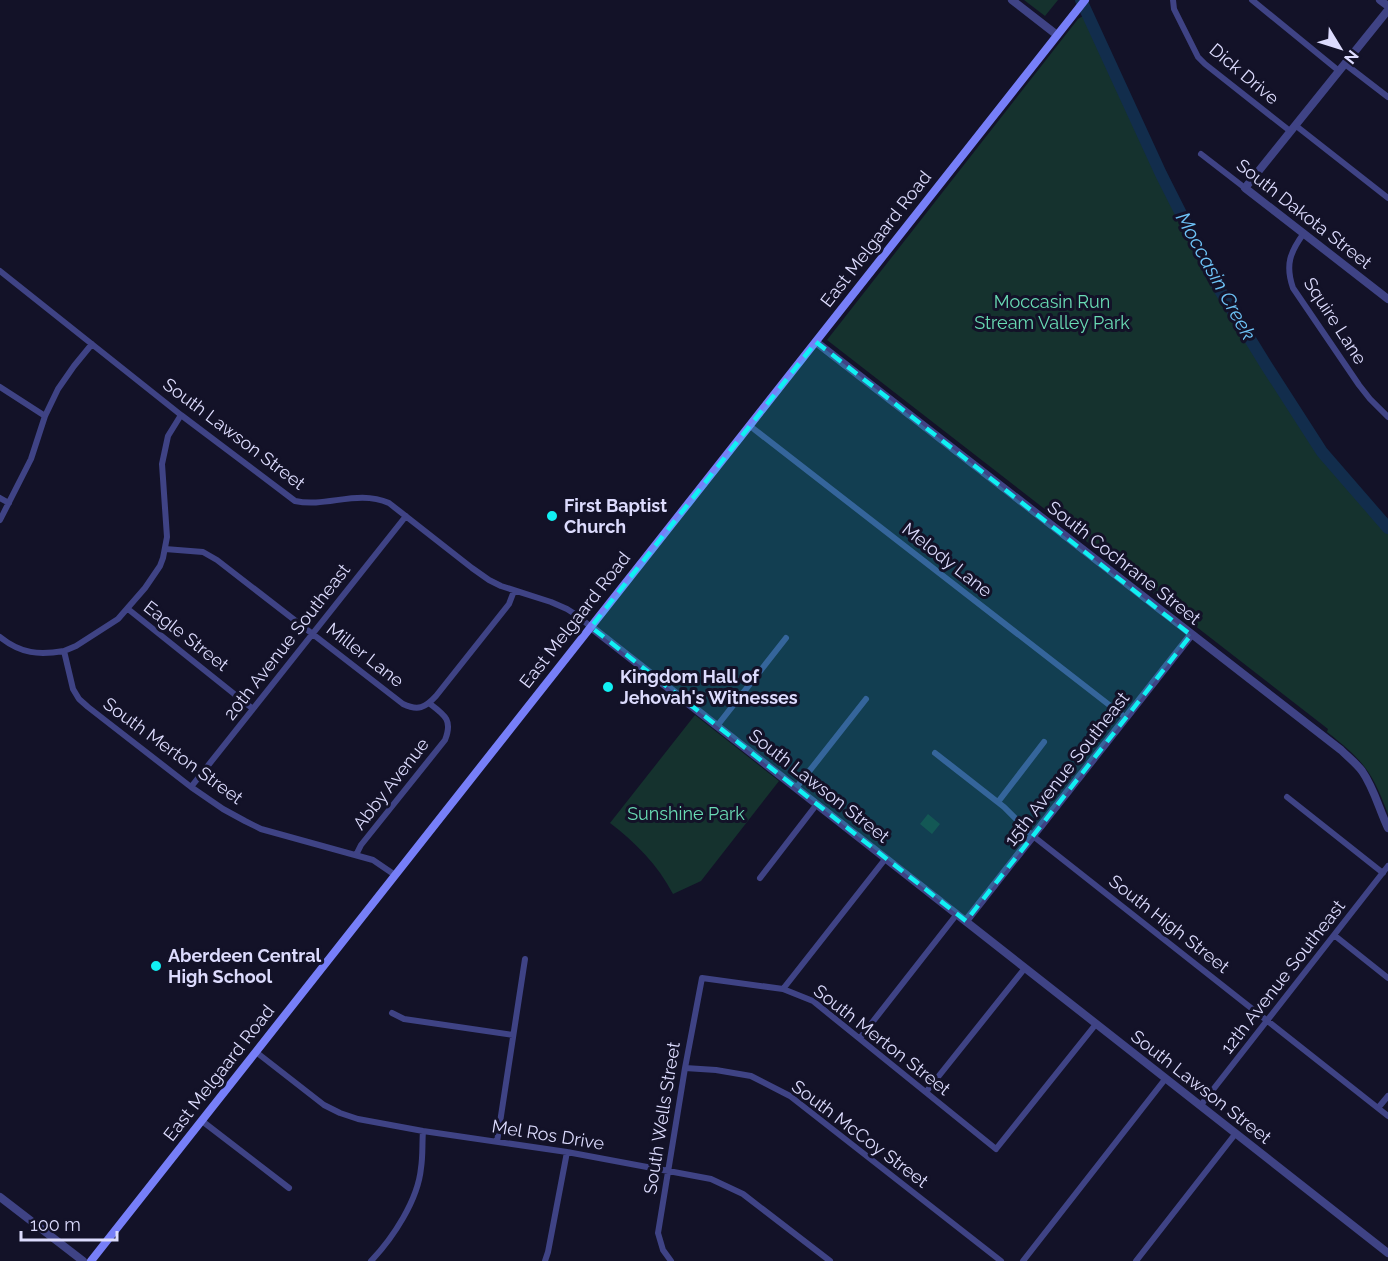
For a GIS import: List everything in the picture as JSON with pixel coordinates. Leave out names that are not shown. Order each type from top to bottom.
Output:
[{"type":"main road","name":"East Melgaard Road","points":[[91,1261],[1085,0]]},
{"type":"street","points":[[1012,0],[1057,35]]},
{"type":"street","name":"Dick Drive","points":[[1173,0],[1174,9],[1198,57],[1205,64],[1388,198]]},
{"type":"street","points":[[1252,0],[1388,98]]},
{"type":"street","points":[[1245,188],[1388,8],[1380,0]]},
{"type":"street","name":"South Dakota Street","points":[[1201,154],[1388,299]]},
{"type":"street","name":"Squire Lane","points":[[1304,233],[1290,255],[1288,272],[1293,288],[1359,385],[1388,417]]},
{"type":"street","name":"South Lawson Street","points":[[0,270],[181,415],[295,501],[311,504],[374,497],[388,503],[472,568],[501,586],[551,602],[578,616],[1388,1253]]},
{"type":"street","name":"South Cochrane Street","points":[[816,342],[1341,750],[1363,773],[1374,792],[1388,828]]},
{"type":"street","points":[[0,520],[31,459],[45,416],[58,389],[92,344]]},
{"type":"street","points":[[0,387],[45,416]]},
{"type":"street","points":[[0,637],[18,648],[38,654],[64,651],[104,629],[128,609],[160,566],[165,549],[166,525],[162,464],[168,436],[181,415]]},
{"type":"street","name":"Melody Lane","points":[[750,426],[1126,718]]},
{"type":"street","points":[[0,498],[9,503]]},
{"type":"street","name":"20th Avenue Southeast","points":[[191,788],[406,516]]},
{"type":"street","name":"Miller Lane","points":[[165,549],[203,552],[209,555],[403,704],[413,708],[423,707],[429,703]]},
{"type":"street","points":[[429,703],[509,604],[514,591]]},
{"type":"street","name":"Eagle Street","points":[[128,609],[254,709]]},
{"type":"street","name":"15th Avenue Southeast","points":[[966,921],[1191,635]]},
{"type":"street","points":[[717,726],[786,638]]},
{"type":"street","name":"South Merton Street","points":[[64,651],[73,688],[79,699],[191,788],[223,809],[261,829],[373,860],[395,875]]},
{"type":"street","points":[[796,788],[866,699]]},
{"type":"street","name":"Abby Avenue","points":[[356,855],[361,845],[445,740],[449,722],[429,703]]},
{"type":"street","points":[[998,802],[1044,742]]},
{"type":"street","name":"South High Street","points":[[935,753],[998,802],[1033,837],[1388,1116]]},
{"type":"street","points":[[1287,797],[1383,873]]},
{"type":"street","points":[[760,878],[817,804]]},
{"type":"street","points":[[783,989],[886,858]]},
{"type":"street","name":"12th Avenue Southeast","points":[[1201,1105],[1388,866]]},
{"type":"street","points":[[860,1038],[957,914]]},
{"type":"street","points":[[1334,935],[1388,978]]},
{"type":"street","points":[[497,1142],[525,959]]},
{"type":"street","points":[[926,1092],[1025,968]]},
{"type":"street","name":"South Merton Street","points":[[702,978],[783,989],[813,1001],[996,1149],[1096,1024]]},
{"type":"street","name":"South Wells Street","points":[[671,1261],[663,1250],[658,1233],[702,978]]},
{"type":"street","points":[[392,1012],[404,1019],[513,1035]]},
{"type":"street","name":"Mel Ros Drive","points":[[256,1052],[315,1099],[340,1113],[358,1119],[567,1152],[711,1179],[742,1194],[830,1261]]},
{"type":"street","name":"South McCoy Street","points":[[685,1068],[751,1076],[790,1096],[1001,1261]]},
{"type":"street","points":[[1023,1261],[1166,1078]]},
{"type":"street","points":[[1378,1108],[1388,1096]]},
{"type":"street","points":[[202,1121],[289,1188]]},
{"type":"street","points":[[371,1261],[399,1225],[412,1201],[422,1170],[423,1131]]},
{"type":"street","points":[[1136,1261],[1236,1133]]},
{"type":"street","points":[[545,1261],[567,1152]]},
{"type":"street","points":[[0,1197],[83,1261]]},
{"type":"highlighted area","points":[[816,342],[1191,635],[966,921],[591,627]]},
{"type":"green space","points":[[1024,0],[1058,0],[1045,16]]},
{"type":"green space","name":"Moccasin Run Stream Valley Park","points":[[1088,13],[1161,174],[1218,287],[1322,452],[1388,528],[1388,814],[1377,787],[1365,767],[1327,732],[1328,729],[827,340],[1078,19]]},
{"type":"green space","name":"Sunshine Park","points":[[695,715],[779,781],[701,881],[673,894],[645,855],[610,823]]},
{"type":"green space","points":[[928,814],[940,824],[932,834],[920,824]]},
{"type":"waterway","name":"Moccasin Creek","points":[[1081,0],[1161,174],[1218,287],[1322,452],[1388,528]]},
{"type":"place","name":"First Baptist Church","points":[[552,516]]},
{"type":"place","name":"Kingdom Hall of Jehovah's Witnesses","points":[[608,687]]},
{"type":"place","name":"Aberdeen Central High School","points":[[156,966]]}]
